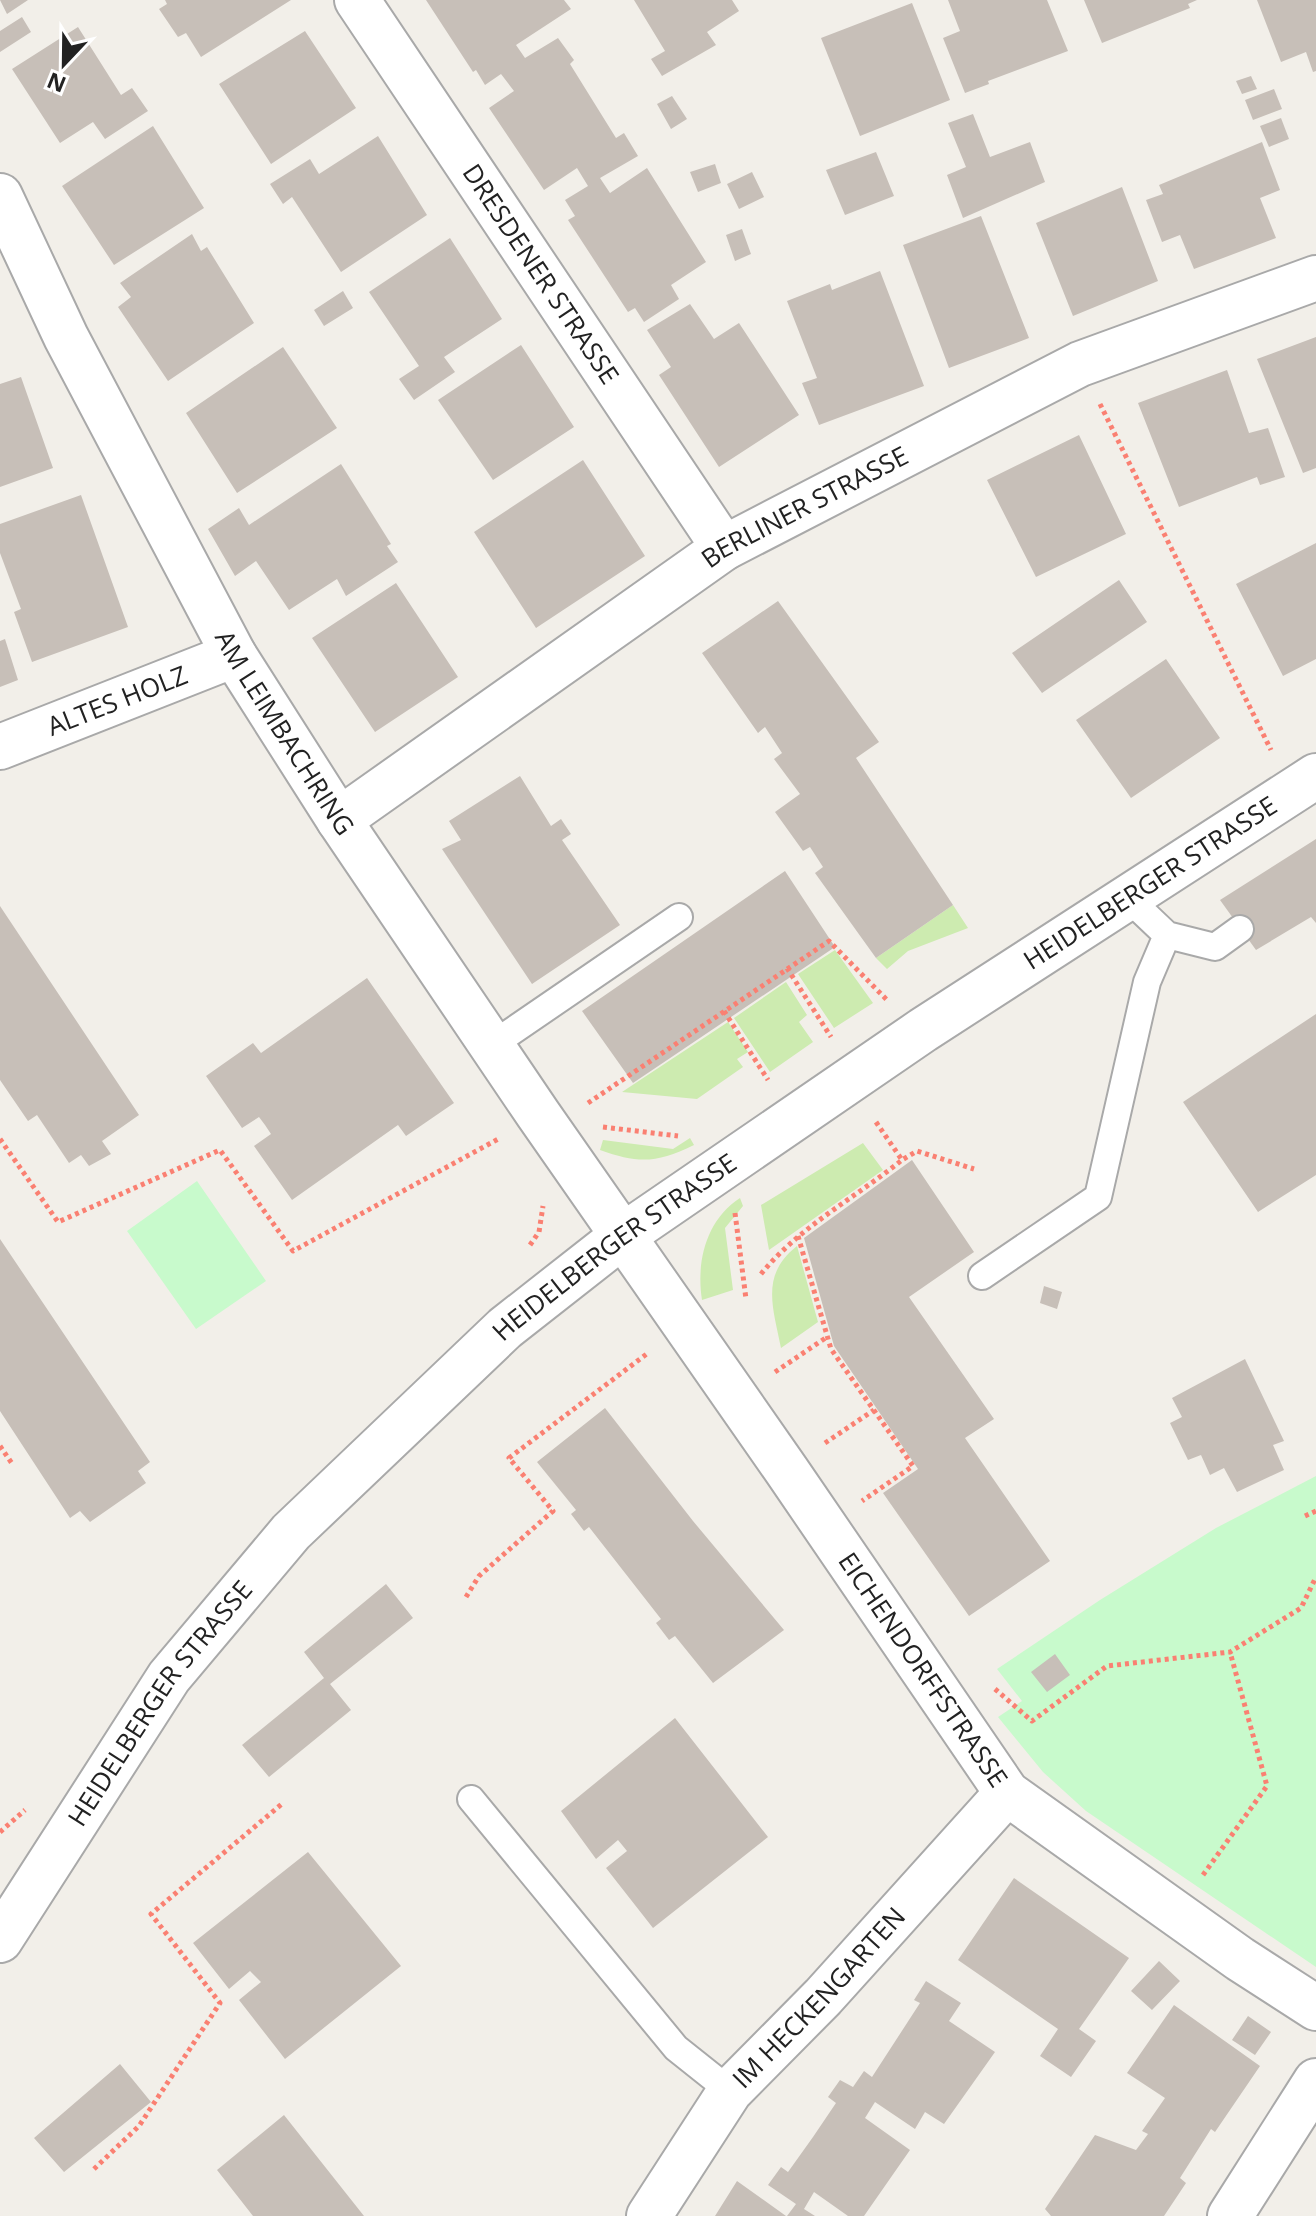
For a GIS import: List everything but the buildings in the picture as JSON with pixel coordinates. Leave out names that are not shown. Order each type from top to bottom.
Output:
[{"type":"street","name":"DRESDENER STRASSE","points":[[357,0],[724,548]]},
{"type":"street","name":"AM LEIMBACHRING","points":[[0,196],[66,337],[234,655],[339,820],[621,1237]]},
{"type":"street","name":"BERLINER STRASSE","points":[[339,820],[724,548],[1080,364],[1316,278]]},
{"type":"street","name":"ALTES HOLZ","points":[[0,747],[234,655]]},
{"type":"street","name":"HEIDELBERGER STRASSE","points":[[0,1940],[169,1677],[291,1532],[505,1328],[621,1237],[923,1030],[1304,784]]},
{"type":"street","name":"EICHENDORFFSTRASSE","points":[[621,1237],[787,1471],[1007,1793],[1240,1959],[1316,2008]]},
{"type":"street","name":"IM HECKENGARTEN","points":[[649,2216],[730,2091],[823,1997],[1007,1793]]},
{"type":"street","name":"HEIDELBERGER STRASSE","points":[[0,1898],[48,1866]]},
{"type":"street","points":[[1230,2216],[1316,2081]]},
{"type":"lane","points":[[1127,897],[1167,935],[1215,947],[1240,929]]},
{"type":"lane","points":[[492,1045],[679,917]]},
{"type":"lane","points":[[982,1276],[1098,1197],[1147,982],[1167,935]]},
{"type":"lane","points":[[471,1799],[676,2048],[730,2091]]},
{"type":"path","points":[[1080,364],[1304,784]]},
{"type":"path","points":[[584,1106],[829,941],[887,1000],[923,1030]]},
{"type":"path","points":[[787,968],[831,1037]]},
{"type":"path","points":[[724,1011],[769,1081]]},
{"type":"path","points":[[876,1122],[902,1160]]},
{"type":"path","points":[[600,1127],[678,1136]]},
{"type":"path","points":[[0,1139],[58,1222],[220,1150],[293,1251],[491,1142]]},
{"type":"path","points":[[761,1274],[779,1251],[798,1236],[917,1151],[974,1169]]},
{"type":"path","points":[[735,1212],[746,1299]]},
{"type":"path","points":[[798,1236],[831,1349],[913,1466],[858,1503]]},
{"type":"path","points":[[466,1597],[479,1576],[553,1511],[509,1458],[684,1326]]},
{"type":"path","points":[[770,1376],[827,1337]]},
{"type":"path","points":[[819,1448],[874,1410]]},
{"type":"path","points":[[0,1446],[13,1465]]},
{"type":"path","points":[[1305,1516],[1316,1511]]},
{"type":"path","points":[[987,1695],[995,1689],[1032,1721],[1107,1666],[1230,1652],[1301,1608],[1316,1577]]},
{"type":"path","points":[[1195,1886],[1267,1786],[1230,1652]]},
{"type":"path","points":[[94,2169],[139,2126],[220,2003],[151,1914],[283,1803]]},
{"type":"green space","points":[[953,905],[968,928],[908,951],[887,969],[876,958]]},
{"type":"green space","points":[[835,950],[873,1003],[834,1028],[798,974]]},
{"type":"green space","points":[[786,982],[807,1015],[799,1022],[813,1042],[770,1072],[734,1018]]},
{"type":"green space","points":[[728,1022],[748,1052],[737,1059],[743,1067],[697,1099],[622,1092]]},
{"type":"green space","points":[[690,1138],[694,1145],[648,1160],[626,1158],[600,1150],[603,1140],[673,1149]]},
{"type":"green space","points":[[863,1143],[883,1170],[769,1250],[761,1205]]},
{"type":"green space","points":[[197,1181],[266,1281],[196,1329],[127,1231]]},
{"type":"green space","points":[[740,1198],[743,1206],[725,1228],[733,1290],[702,1300],[701,1271],[706,1243],[719,1218]]},
{"type":"green space","points":[[797,1246],[818,1322],[781,1348],[772,1292],[778,1268]]},
{"type":"green space","points":[[1316,1476],[1316,1967],[1086,1811],[1043,1772],[998,1717],[1022,1701],[997,1669],[1216,1528]]}]
